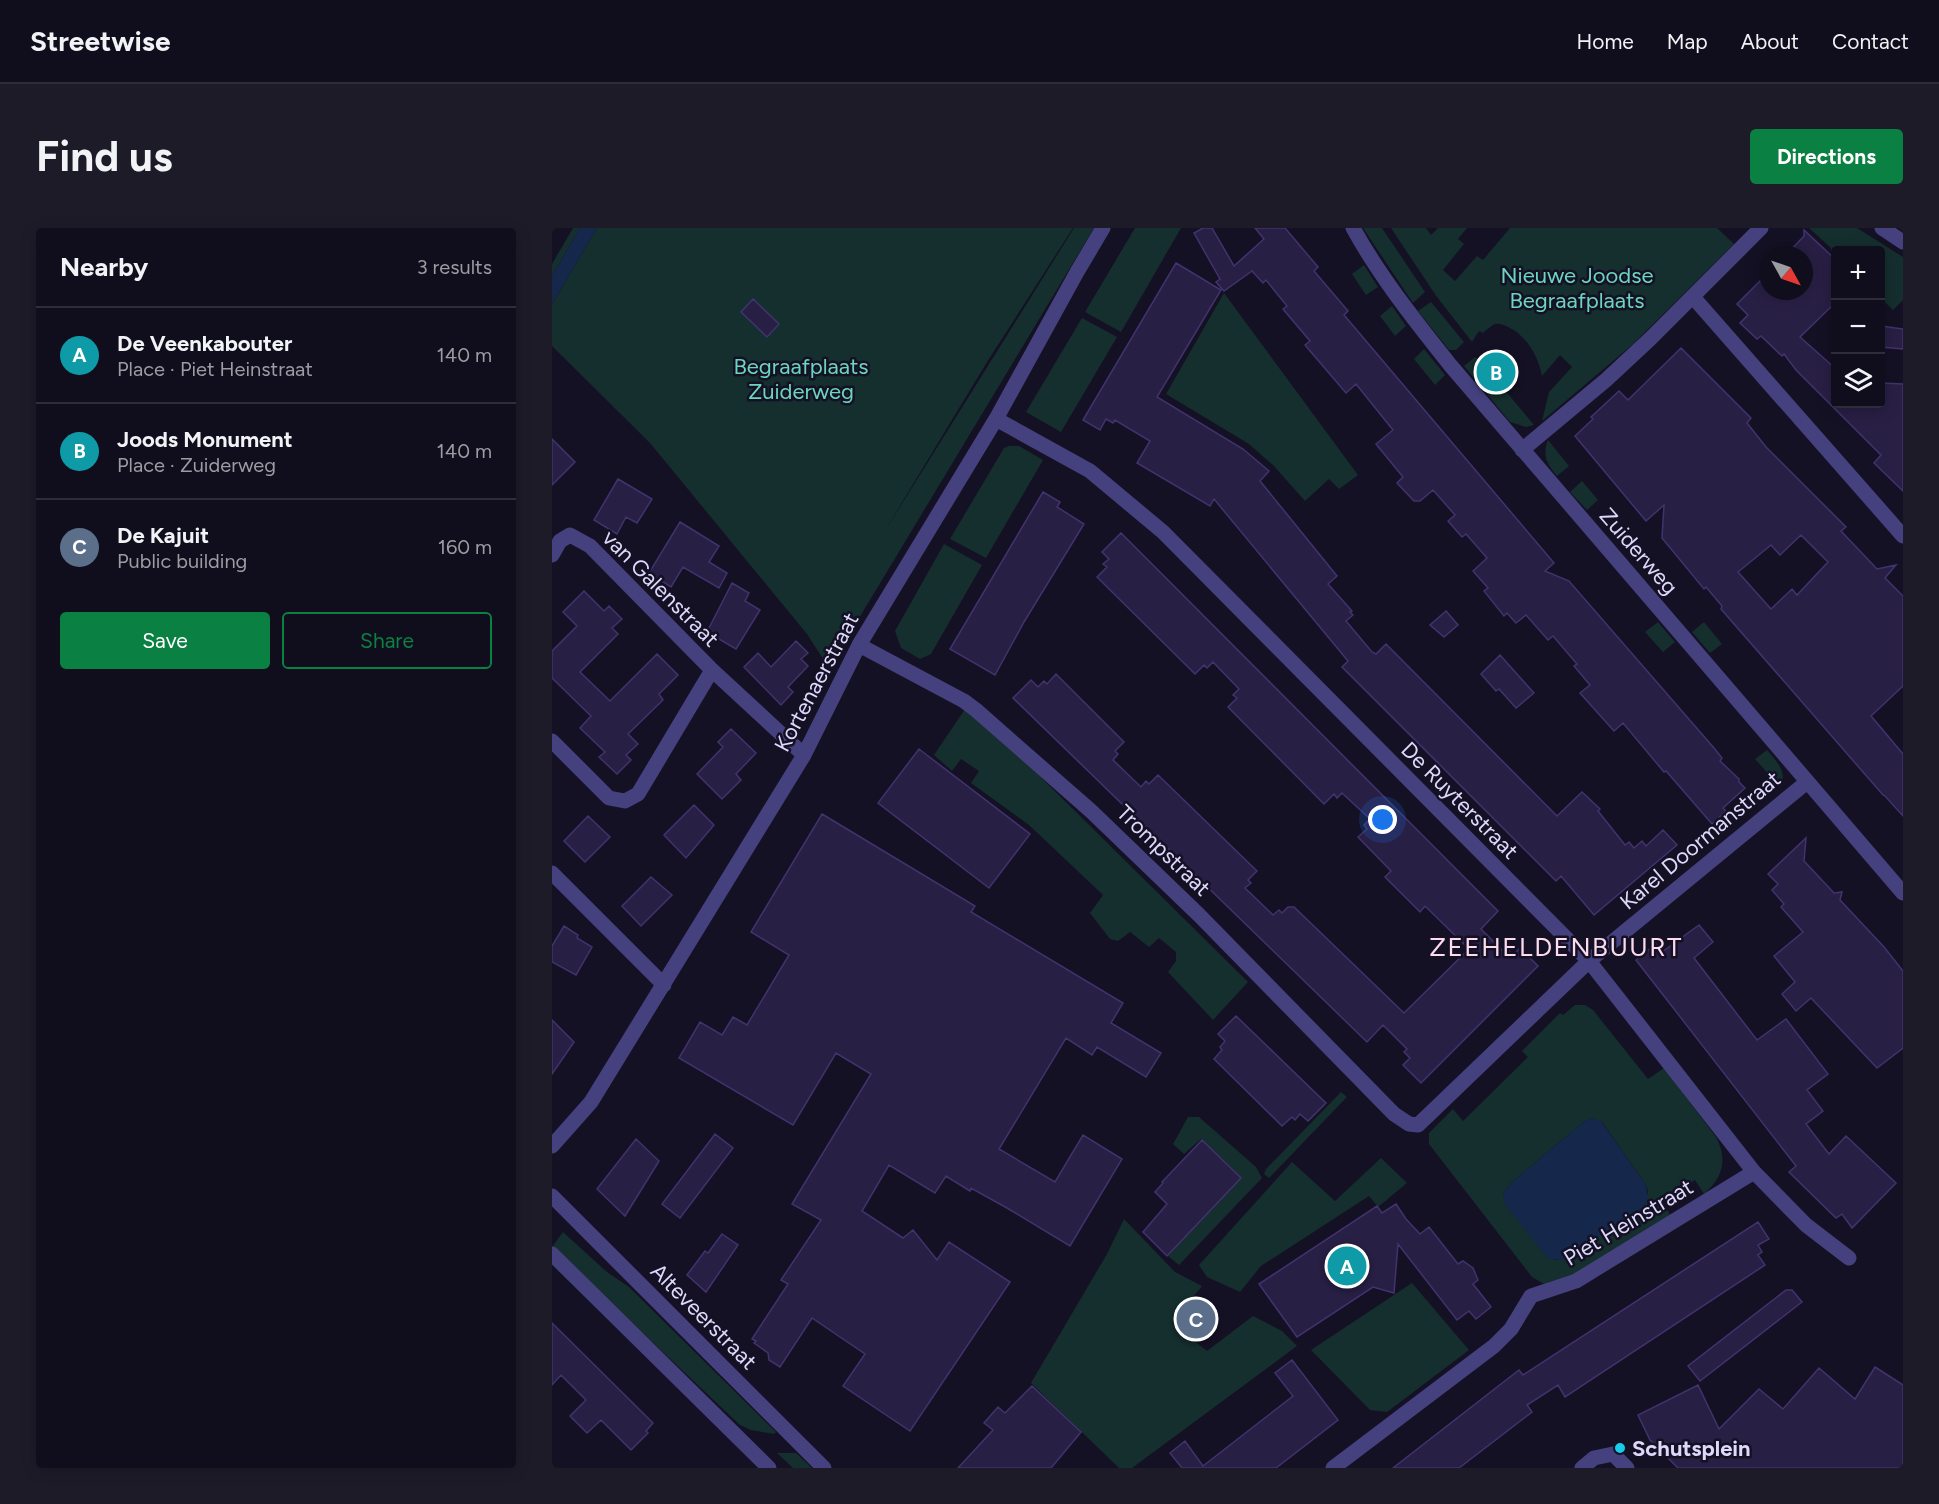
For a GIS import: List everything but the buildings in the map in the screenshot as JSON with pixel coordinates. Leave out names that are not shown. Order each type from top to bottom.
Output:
[{"type":"street","name":"Kortenaerstraat","points":[[552,1146],[591,1102],[804,755],[859,645],[996,419],[1077,272],[1104,228]]},
{"type":"street","name":"Zuiderweg","points":[[1353,228],[1419,326],[1522,450],[1903,893]]},
{"type":"street","points":[[1522,450],[1606,380],[1761,228]]},
{"type":"street","points":[[1882,228],[1903,242]]},
{"type":"street","points":[[1693,297],[1903,536]]},
{"type":"street","name":"De Ruyterstraat","points":[[996,419],[1090,471],[1163,532],[1589,962],[1754,1172],[1806,1225],[1849,1258]]},
{"type":"street","name":"van Galenstraat","points":[[552,555],[560,541],[570,535],[590,546],[712,670],[804,755]]},
{"type":"street","name":"Trompstraat","points":[[859,645],[964,701],[976,710],[1091,811],[1199,915],[1394,1114],[1410,1124]]},
{"type":"street","name":"van Galenstraat","points":[[552,741],[609,798],[625,801],[638,794],[712,670]]},
{"type":"street","name":"Karel Doormanstraat","points":[[1410,1124],[1418,1125],[1589,962],[1807,782]]},
{"type":"street","points":[[552,873],[664,985]]},
{"type":"street","name":"Piet Heinstraat","points":[[1333,1468],[1494,1346],[1511,1329],[1531,1296],[1576,1281],[1754,1172]]},
{"type":"street","name":"Alteveerstraat","points":[[552,1196],[824,1468]]},
{"type":"street","points":[[552,1254],[769,1468]]},
{"type":"street","points":[[1582,1468],[1594,1458],[1613,1454],[1627,1468]]},
{"type":"green space","points":[[573,228],[580,228],[552,276],[552,264]]},
{"type":"green space","name":"Begraafplaats Zuiderweg","points":[[597,228],[1073,228],[987,362],[883,534],[1074,228],[1094,228],[829,668],[807,634],[650,443],[552,346],[552,304]]},
{"type":"green space","points":[[1135,228],[1181,228],[1121,332],[1085,312]]},
{"type":"green space","points":[[1363,228],[1382,228],[1425,292],[1413,303]]},
{"type":"green space","name":"Nieuwe Joodse Begraafplaats","points":[[1391,228],[1426,228],[1431,235],[1438,228],[1467,228],[1458,239],[1464,244],[1443,270],[1455,281],[1477,256],[1483,260],[1510,228],[1717,228],[1734,244],[1632,345],[1542,421],[1549,392],[1572,367],[1560,355],[1542,376],[1538,361],[1526,341],[1515,331],[1502,324],[1495,324],[1483,333],[1479,331],[1472,342],[1437,297]]},
{"type":"green space","points":[[1809,228],[1857,228],[1903,257],[1903,300],[1893,310],[1885,302],[1885,246],[1831,246],[1831,248]]},
{"type":"green space","points":[[1364,265],[1378,287],[1366,295],[1352,274]]},
{"type":"green space","points":[[1224,293],[1358,475],[1339,489],[1329,479],[1305,501],[1273,465],[1249,444],[1166,394]]},
{"type":"green space","points":[[1431,302],[1464,342],[1456,350],[1449,350],[1418,311]]},
{"type":"green space","points":[[1392,306],[1406,326],[1395,336],[1380,316]]},
{"type":"green space","points":[[1082,318],[1117,337],[1061,432],[1026,412]]},
{"type":"green space","points":[[1424,349],[1445,375],[1435,385],[1414,359]]},
{"type":"green space","points":[[1475,357],[1483,363],[1481,378],[1487,384],[1499,383],[1534,425],[1526,427],[1510,422],[1464,366]]},
{"type":"green space","points":[[1548,440],[1569,466],[1557,476],[1546,460],[1545,451]]},
{"type":"green space","points":[[1019,446],[1043,460],[986,558],[950,539],[1004,448]]},
{"type":"green space","points":[[1582,481],[1598,500],[1587,510],[1570,492]]},
{"type":"green space","points":[[944,544],[982,565],[931,654],[920,659],[901,648],[895,631]]},
{"type":"green space","points":[[1658,622],[1675,642],[1663,652],[1645,632]]},
{"type":"green space","points":[[1704,622],[1722,644],[1710,653],[1692,632]]},
{"type":"green space","points":[[965,709],[988,725],[1248,982],[1213,1020],[1168,972],[1176,961],[1176,952],[1159,938],[1149,947],[1130,932],[1118,941],[1110,939],[1090,913],[1103,895],[1029,825],[971,783],[979,771],[961,759],[952,771],[934,755]]},
{"type":"green space","points":[[1767,750],[1782,772],[1780,787],[1755,759]]},
{"type":"green space","points":[[1575,1005],[1585,1005],[1593,1010],[1648,1079],[1664,1068],[1716,1137],[1722,1153],[1722,1168],[1716,1181],[1704,1194],[1695,1180],[1663,1201],[1670,1215],[1578,1273],[1544,1284],[1532,1277],[1429,1144],[1429,1133],[1453,1109],[1463,1121],[1528,1057],[1522,1051],[1560,1013],[1563,1015]],"holes":[[[1594,1118],[1602,1122],[1646,1185],[1648,1192],[1642,1208],[1562,1259],[1555,1260],[1503,1194],[1511,1183],[1585,1121]]]},
{"type":"green space","points":[[1341,1092],[1347,1097],[1269,1178],[1264,1174],[1266,1169]]},
{"type":"green space","points":[[1188,1117],[1199,1117],[1256,1167],[1262,1178],[1179,1265],[1168,1256],[1241,1178],[1201,1139],[1184,1154],[1173,1144]]},
{"type":"green space","points":[[1381,1158],[1407,1183],[1378,1207],[1369,1196],[1261,1266],[1240,1292],[1207,1277],[1199,1265],[1292,1162],[1335,1201]]},
{"type":"green space","points":[[1124,1219],[1175,1272],[1202,1286],[1172,1323],[1207,1351],[1253,1316],[1282,1331],[1297,1346],[1132,1468],[1119,1468],[1031,1383],[1107,1254]]},
{"type":"green space","points":[[563,1232],[607,1272],[629,1287],[776,1432],[774,1434],[751,1430],[740,1425],[552,1247]]},
{"type":"green space","points":[[1412,1283],[1469,1350],[1387,1412],[1370,1410],[1311,1350]]},
{"type":"green space","points":[[777,1453],[796,1453],[812,1468],[793,1468]]},
{"type":"water","points":[[580,228],[597,228],[552,304],[552,276]]},
{"type":"water","points":[[1594,1118],[1601,1121],[1646,1185],[1648,1199],[1642,1208],[1562,1260],[1549,1259],[1505,1204],[1503,1194],[1511,1183],[1585,1121]]},
{"type":"place","name":"Joods Monument","points":[[1496,372]]},
{"type":"place","name":"De Veenkabouter","points":[[1347,1266]]},
{"type":"place","name":"De Kajuit","points":[[1196,1319]]},
{"type":"place","name":"Schutsplein","points":[[1620,1448]]},
{"type":"district","name":"ZEEHELDENBUURT","points":[[1556,947]]}]
